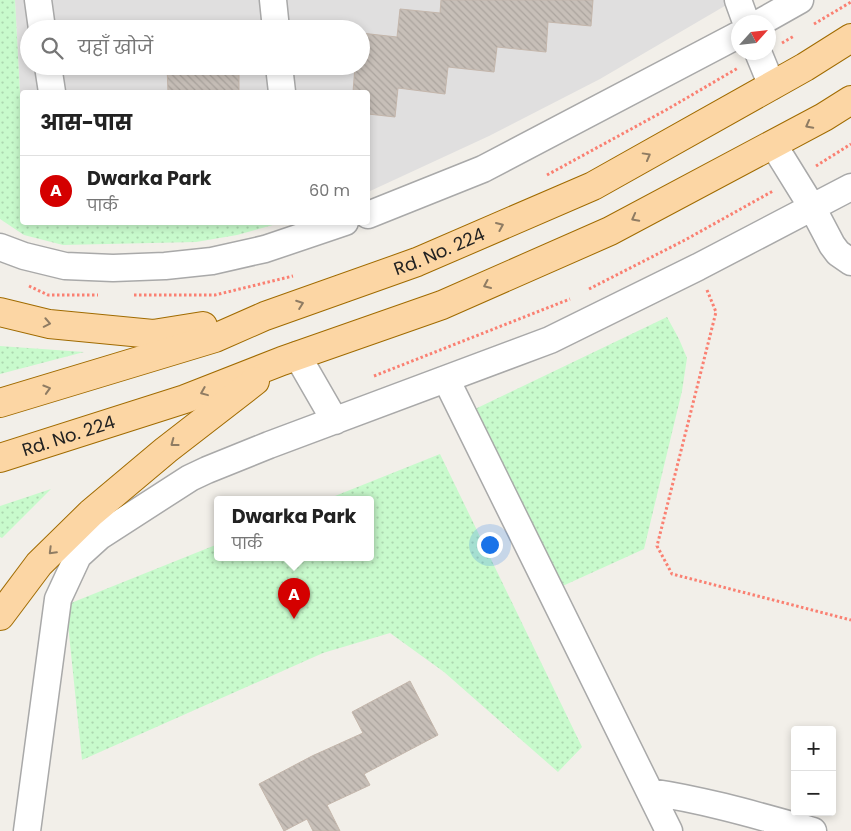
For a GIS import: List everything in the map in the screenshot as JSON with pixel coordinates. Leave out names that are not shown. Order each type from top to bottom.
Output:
[{"type":"main road","name":"Rd. No. 224","points":[[0,403],[215,338],[265,316],[417,262],[594,186],[805,67],[851,38]]},
{"type":"main road","name":"Rd. No. 224","points":[[0,458],[185,399],[290,358],[442,305],[610,231],[824,117],[851,100]]},
{"type":"main road","points":[[0,312],[49,324],[153,334],[265,316]]},
{"type":"main road","points":[[0,616],[39,564],[90,513],[166,450],[290,358]]},
{"type":"street","points":[[38,0],[41,20]]},
{"type":"street","points":[[273,0],[275,20]]},
{"type":"street","points":[[738,0],[743,15]]},
{"type":"street","points":[[774,15],[800,0]]},
{"type":"street","points":[[370,213],[483,169],[731,39]]},
{"type":"street","points":[[761,60],[772,86]]},
{"type":"street","points":[[49,75],[52,90]]},
{"type":"street","points":[[280,75],[282,90]]},
{"type":"street","points":[[773,144],[838,253],[851,262]]},
{"type":"street","points":[[27,831],[58,599],[78,556],[100,536],[190,478],[269,445],[550,340],[698,267],[851,187]]},
{"type":"street","points":[[0,247],[24,256],[65,266],[113,268],[165,266],[212,261],[265,249],[336,225]]},
{"type":"street","points":[[290,358],[334,421]]},
{"type":"street","points":[[446,379],[669,831]]},
{"type":"street","points":[[650,792],[691,799],[760,825],[813,831]]},
{"type":"path","points":[[685,240],[716,312],[657,546],[672,574],[851,620]]},
{"type":"shaded area","points":[[15,0],[735,0],[600,79],[489,136],[370,191],[370,90],[20,90],[20,92]]},
{"type":"green space","points":[[0,0],[15,0],[20,92],[20,225],[273,225],[237,235],[196,242],[63,245],[24,235],[0,219]]},
{"type":"green space","points":[[667,317],[687,358],[682,391],[644,549],[556,589],[473,410]]},
{"type":"green space","points":[[0,346],[84,352],[0,374]]},
{"type":"green space","points":[[440,454],[582,747],[558,772],[444,672],[390,633],[323,653],[82,760],[66,605],[214,546],[214,561],[374,561],[374,496],[335,496]]},
{"type":"green space","points":[[51,489],[2,538],[0,537],[0,506]]},
{"type":"building","points":[[441,0],[593,0],[591,26],[548,22],[546,52],[497,47],[494,72],[448,67],[445,94],[398,88],[395,117],[370,114],[370,90],[353,90],[354,75],[370,75],[370,34],[397,37],[400,9],[440,13]]},
{"type":"building","points":[[167,75],[239,75],[239,90],[168,90]]},
{"type":"building","points":[[410,681],[438,735],[364,774],[370,785],[327,805],[340,831],[313,831],[307,819],[284,831],[259,784],[312,756],[363,733],[352,712]]},
{"type":"place","name":"Dwarka Park","points":[[294,619]]}]
